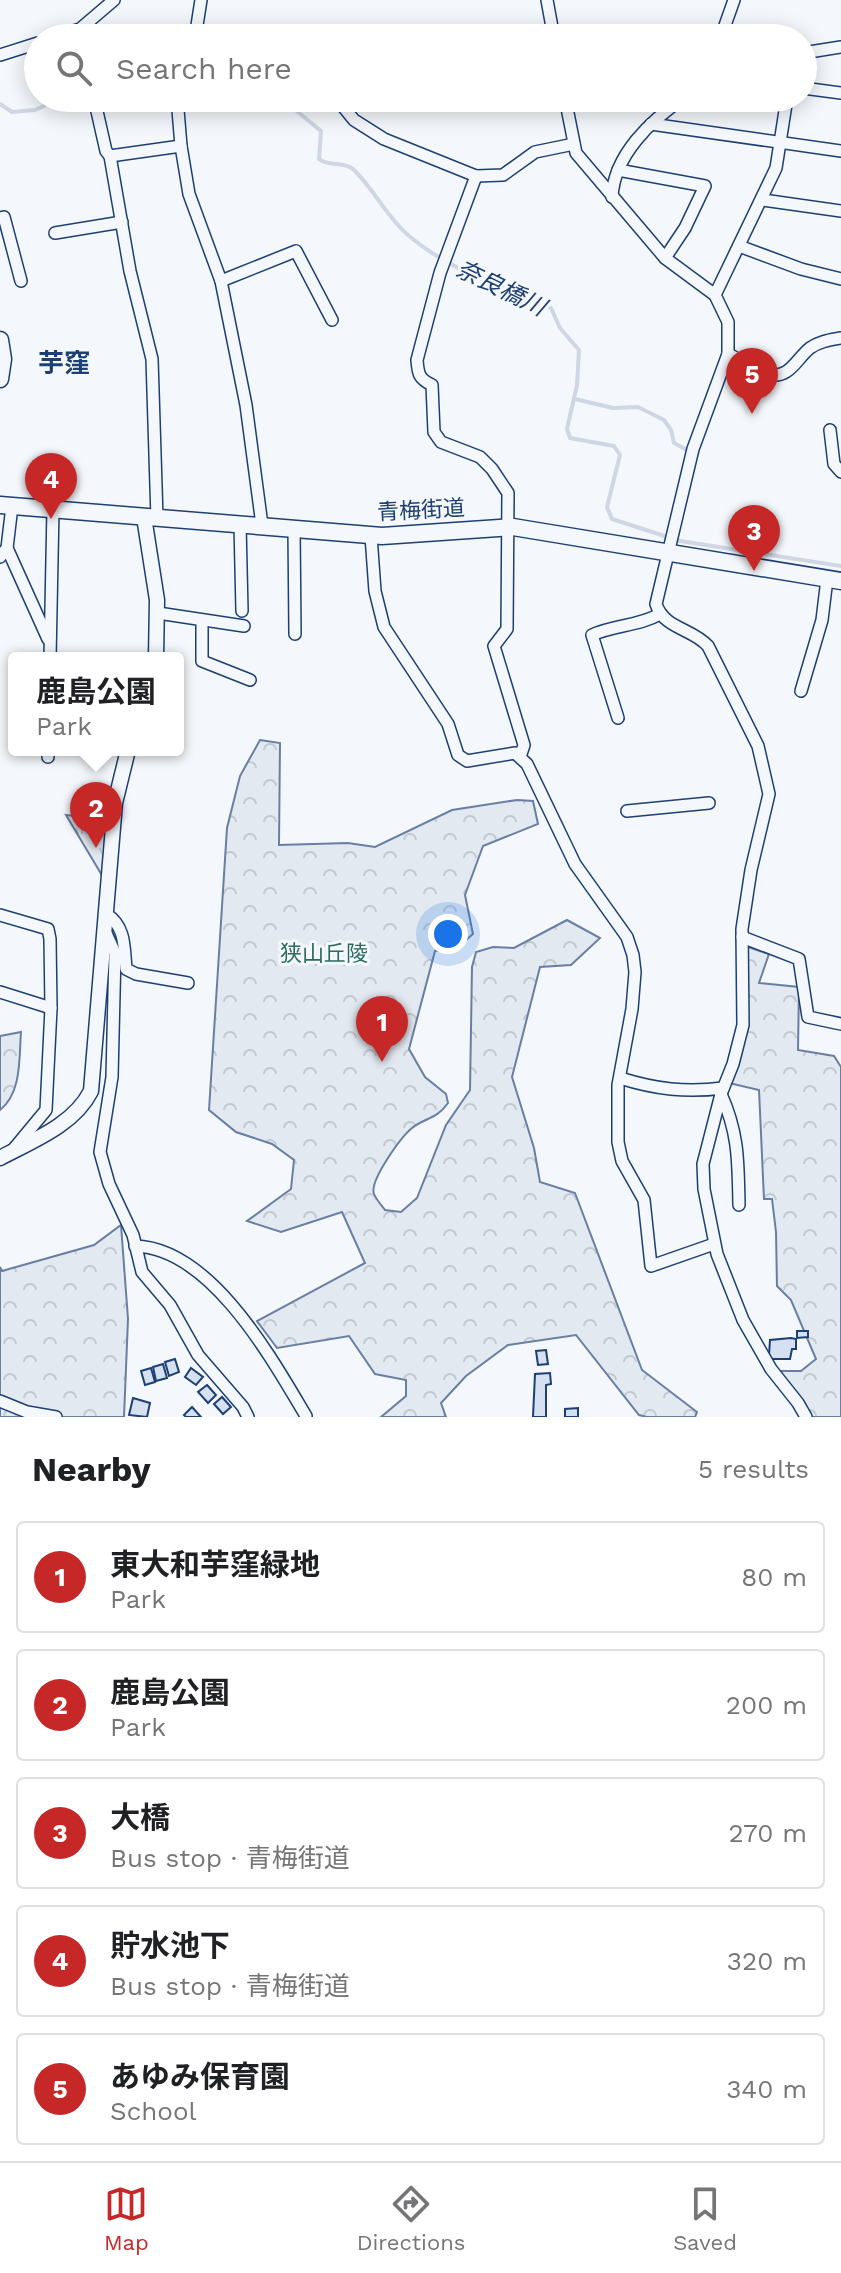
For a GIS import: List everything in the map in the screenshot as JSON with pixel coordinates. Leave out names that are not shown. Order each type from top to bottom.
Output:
[{"type":"main road","points":[[0,340],[3,359],[0,379]]},
{"type":"main road","name":"青梅街道","points":[[6,505],[371,536],[507,526],[669,548],[834,580]]},
{"type":"street","points":[[86,24],[114,0]]},
{"type":"street","points":[[197,24],[201,0]]},
{"type":"street","points":[[547,0],[551,24]]},
{"type":"street","points":[[725,24],[734,0]]},
{"type":"street","points":[[0,55],[24,47]]},
{"type":"street","points":[[817,51],[841,47]]},
{"type":"street","points":[[817,90],[841,93]]},
{"type":"street","points":[[97,112],[106,151],[110,156],[130,271],[152,359],[151,517],[158,613],[156,652]]},
{"type":"street","points":[[178,112],[189,194],[221,281],[246,405],[262,525]]},
{"type":"street","points":[[347,112],[354,120],[384,139],[476,176],[503,175],[535,152],[574,144]]},
{"type":"street","points":[[568,112],[576,153],[665,258],[715,295],[728,322],[728,354],[693,449],[657,598],[660,614],[670,624],[696,636],[708,646],[758,746],[769,794],[751,870],[742,937],[743,1025],[703,1164],[704,1189],[714,1244],[748,1332],[806,1417]]},
{"type":"street","points":[[612,197],[613,182],[633,144],[666,112]]},
{"type":"street","points":[[715,295],[776,168],[785,112]]},
{"type":"street","points":[[651,124],[841,151]]},
{"type":"street","points":[[110,156],[181,146]]},
{"type":"street","points":[[618,170],[705,186],[685,228],[665,258]]},
{"type":"street","points":[[476,176],[442,268],[417,360],[418,374],[421,380],[432,385],[434,432],[441,442],[480,457],[508,493],[507,629],[494,646],[524,745],[520,757]]},
{"type":"street","points":[[763,200],[841,211]]},
{"type":"street","points":[[0,218],[4,217],[21,281]]},
{"type":"street","points":[[55,233],[122,222]]},
{"type":"street","points":[[739,246],[801,269],[841,279]]},
{"type":"street","points":[[221,281],[296,251],[332,320]]},
{"type":"street","points":[[728,354],[767,374],[777,375],[787,372],[810,348],[841,338]]},
{"type":"street","points":[[830,430],[834,464],[841,472]]},
{"type":"street","points":[[6,505],[4,553],[50,644]]},
{"type":"street","points":[[50,652],[53,509]]},
{"type":"street","points":[[240,524],[242,611]]},
{"type":"street","points":[[294,528],[295,634]]},
{"type":"street","points":[[371,536],[380,617],[448,724],[458,755],[467,761],[515,753],[527,764],[575,864],[627,937],[635,972],[620,1078],[618,1142],[622,1161],[644,1200],[651,1266],[714,1244]]},
{"type":"street","points":[[801,691],[834,580]]},
{"type":"street","points":[[158,613],[244,626]]},
{"type":"street","points":[[618,718],[592,635],[609,627],[628,625],[660,614]]},
{"type":"street","points":[[202,620],[202,661],[250,680]]},
{"type":"street","points":[[6,1155],[73,1116],[91,1091],[115,803],[127,756]]},
{"type":"street","points":[[627,811],[709,803]]},
{"type":"street","points":[[106,914],[121,929],[126,969],[136,974],[188,983]]},
{"type":"street","points":[[0,915],[48,929],[51,1008],[46,1110],[6,1155]]},
{"type":"street","points":[[105,930],[115,953],[112,1077],[100,1152],[109,1184],[135,1246],[142,1272],[170,1305],[198,1355],[248,1417]]},
{"type":"street","points":[[742,937],[799,959],[808,1017],[841,1024]]},
{"type":"street","points":[[0,992],[51,1008]]},
{"type":"street","points":[[620,1078],[676,1091],[722,1091]]},
{"type":"street","points":[[722,1091],[735,1134],[739,1205]]},
{"type":"street","points":[[135,1246],[156,1248],[191,1269],[240,1312],[306,1416]]},
{"type":"street","points":[[0,1401],[27,1412],[56,1417]]},
{"type":"green space","name":"狭山丘陵","points":[[260,740],[280,743],[279,845],[348,843],[375,847],[452,810],[517,800],[533,801],[538,824],[483,846],[465,895],[473,934],[458,947],[435,951],[409,1049],[425,1077],[446,1094],[448,1103],[439,1113],[412,1128],[401,1140],[376,1179],[374,1194],[385,1210],[401,1212],[417,1198],[446,1125],[470,1090],[472,967],[476,952],[493,947],[514,948],[567,920],[600,938],[571,965],[540,967],[512,1077],[534,1148],[540,1182],[575,1193],[642,1370],[697,1412],[695,1417],[639,1415],[576,1335],[508,1345],[466,1376],[441,1403],[446,1417],[381,1417],[406,1396],[406,1380],[375,1374],[349,1336],[277,1348],[257,1321],[365,1263],[342,1212],[281,1232],[247,1221],[291,1189],[294,1160],[272,1144],[236,1132],[209,1110],[227,828],[240,776]]},
{"type":"green space","points":[[66,815],[108,820],[103,877]]},
{"type":"green space","points":[[748,947],[769,954],[759,983],[799,987],[798,1050],[834,1056],[841,1067],[841,1417],[809,1417],[805,1403],[778,1371],[801,1371],[816,1359],[791,1300],[777,1286],[772,1199],[764,1199],[759,1090],[729,1083],[748,1026]]},
{"type":"green space","points":[[21,1032],[16,1084],[0,1110],[0,1036]]},
{"type":"green space","points":[[121,1225],[128,1319],[124,1417],[0,1417],[0,1267],[2,1271],[94,1245]]},
{"type":"building","points":[[797,1331],[808,1331],[808,1337],[797,1338]]},
{"type":"building","points":[[796,1339],[796,1349],[792,1349],[790,1359],[772,1359],[769,1355],[770,1340]]},
{"type":"building","points":[[546,1350],[548,1364],[538,1365],[536,1351]]},
{"type":"building","points":[[175,1359],[179,1372],[169,1376],[165,1362]]},
{"type":"building","points":[[163,1364],[167,1378],[156,1381],[153,1367]]},
{"type":"building","points":[[151,1368],[155,1382],[145,1385],[141,1371]]},
{"type":"building","points":[[191,1368],[203,1377],[196,1385],[185,1377]]},
{"type":"building","points":[[550,1373],[551,1384],[546,1385],[546,1417],[533,1417],[535,1374]]},
{"type":"building","points":[[207,1385],[216,1395],[208,1403],[198,1392]]},
{"type":"building","points":[[222,1397],[231,1407],[223,1414],[214,1404]]},
{"type":"building","points":[[133,1398],[150,1403],[147,1417],[129,1415]]},
{"type":"building","points":[[192,1407],[201,1417],[184,1415]]},
{"type":"building","points":[[578,1408],[578,1417],[565,1417],[565,1409]]},
{"type":"waterway","name":"奈良橋川","points":[[0,104],[12,112],[24,111]]},
{"type":"waterway","name":"奈良橋川","points":[[298,112],[321,131],[319,159],[353,169],[408,235],[440,258],[476,277],[551,308],[560,328],[579,350],[577,385],[567,429],[570,438],[614,446],[620,455],[607,507],[612,519],[680,541],[841,566]]},
{"type":"waterway","points":[[575,399],[613,408],[638,407],[664,420],[671,430],[674,443],[687,450]]},
{"type":"place","name":"あゆみ保育園","points":[[752,414]]},
{"type":"place","name":"貯水池下","points":[[51,519]]},
{"type":"place","name":"大橋","points":[[754,571]]},
{"type":"place","name":"鹿島公園","points":[[96,848]]},
{"type":"place","name":"東大和芋窪緑地","points":[[382,1062]]},
{"type":"district","name":"芋窪","points":[[64,363]]}]
